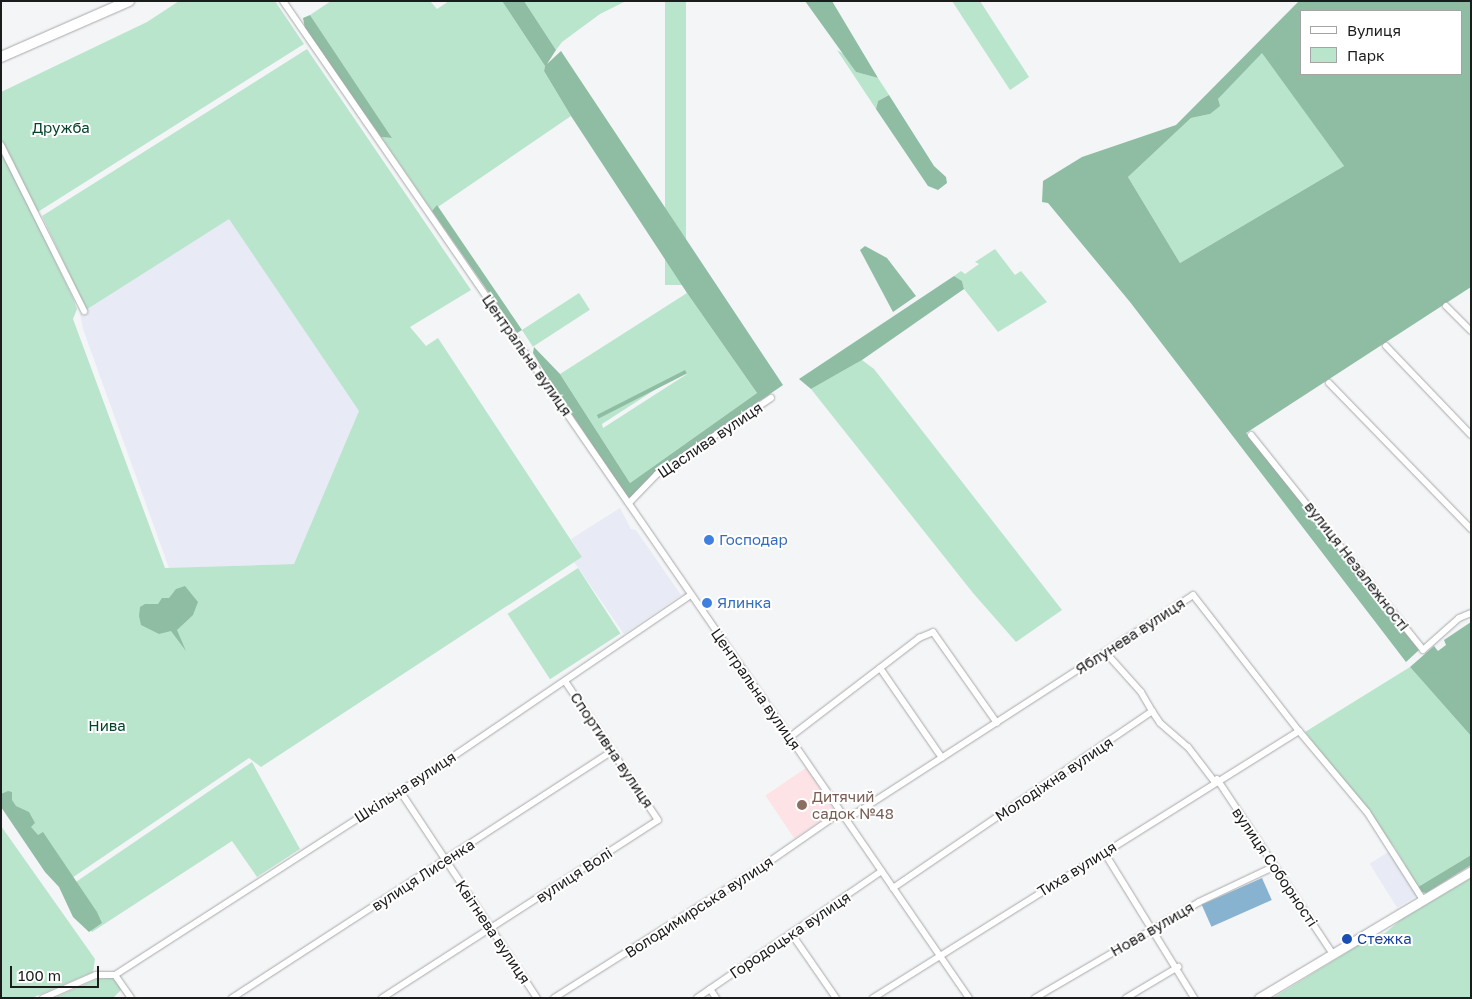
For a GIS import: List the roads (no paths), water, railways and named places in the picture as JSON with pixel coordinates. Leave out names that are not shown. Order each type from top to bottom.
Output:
[{"type":"main road","points":[[1,58],[129,1]]},
{"type":"street","name":"Центральна вулиця","points":[[283,1],[969,998]]},
{"type":"street","points":[[1,145],[84,311]]},
{"type":"street","points":[[1446,306],[1471,332]]},
{"type":"street","points":[[1386,346],[1471,435]]},
{"type":"street","points":[[1329,384],[1471,529]]},
{"type":"street","name":"Щаслива вулиця","points":[[629,503],[657,474],[771,398]]},
{"type":"street","name":"вулиця Незалежності","points":[[1251,435],[1423,650],[1459,618],[1471,613]]},
{"type":"street","name":"Шкільна вулиця","points":[[116,975],[400,791],[691,595]]},
{"type":"street","name":"Яблунева вулиця","points":[[847,819],[1193,595],[1299,731],[1367,812],[1423,900]]},
{"type":"street","points":[[790,737],[919,638],[933,632],[997,723]]},
{"type":"street","points":[[1106,653],[1141,692],[1160,723],[1188,747],[1215,780]]},
{"type":"street","points":[[880,668],[942,758]]},
{"type":"street","name":"Спортивна вулиця","points":[[565,681],[658,820]]},
{"type":"street","name":"Молодіжна вулиця","points":[[893,888],[1152,711]]},
{"type":"street","name":"Тиха вулиця","points":[[873,998],[939,954],[1104,852],[1215,780],[1299,731]]},
{"type":"street","name":"вулиця Лисенка","points":[[232,998],[613,751]]},
{"type":"street","name":"вулиця Соборності","points":[[1215,780],[1333,954]]},
{"type":"street","name":"Квітнева вулиця","points":[[400,791],[490,931],[537,998]]},
{"type":"street","name":"Володимирська вулиця","points":[[554,998],[760,868],[841,812]]},
{"type":"street","name":"вулиця Волі","points":[[382,998],[490,931],[658,820]]},
{"type":"street","points":[[1104,852],[1178,967],[1194,998]]},
{"type":"street","name":"Нова вулиця","points":[[1035,998],[1153,928],[1273,867]]},
{"type":"street","name":"Городоцька вулиця","points":[[697,998],[882,871]]},
{"type":"street","points":[[1259,998],[1471,871]]},
{"type":"street","points":[[791,933],[836,998]]},
{"type":"street","points":[[1126,998],[1178,967]]},
{"type":"street","points":[[43,998],[96,975],[116,975],[131,998]]},
{"type":"street","points":[[710,989],[716,998]]},
{"type":"water","points":[[1262,878],[1272,900],[1211,927],[1202,905]]},
{"type":"place","name":"Господар","points":[[709,540]]},
{"type":"place","name":"Ялинка","points":[[707,603]]},
{"type":"place","name":"Дитячий садок №48","points":[[802,805]]},
{"type":"place","name":"Стежка","points":[[1347,939]]},
{"type":"park label","name":"Дружба","points":[[61,128]]},
{"type":"park label","name":"Нива","points":[[107,726]]}]
